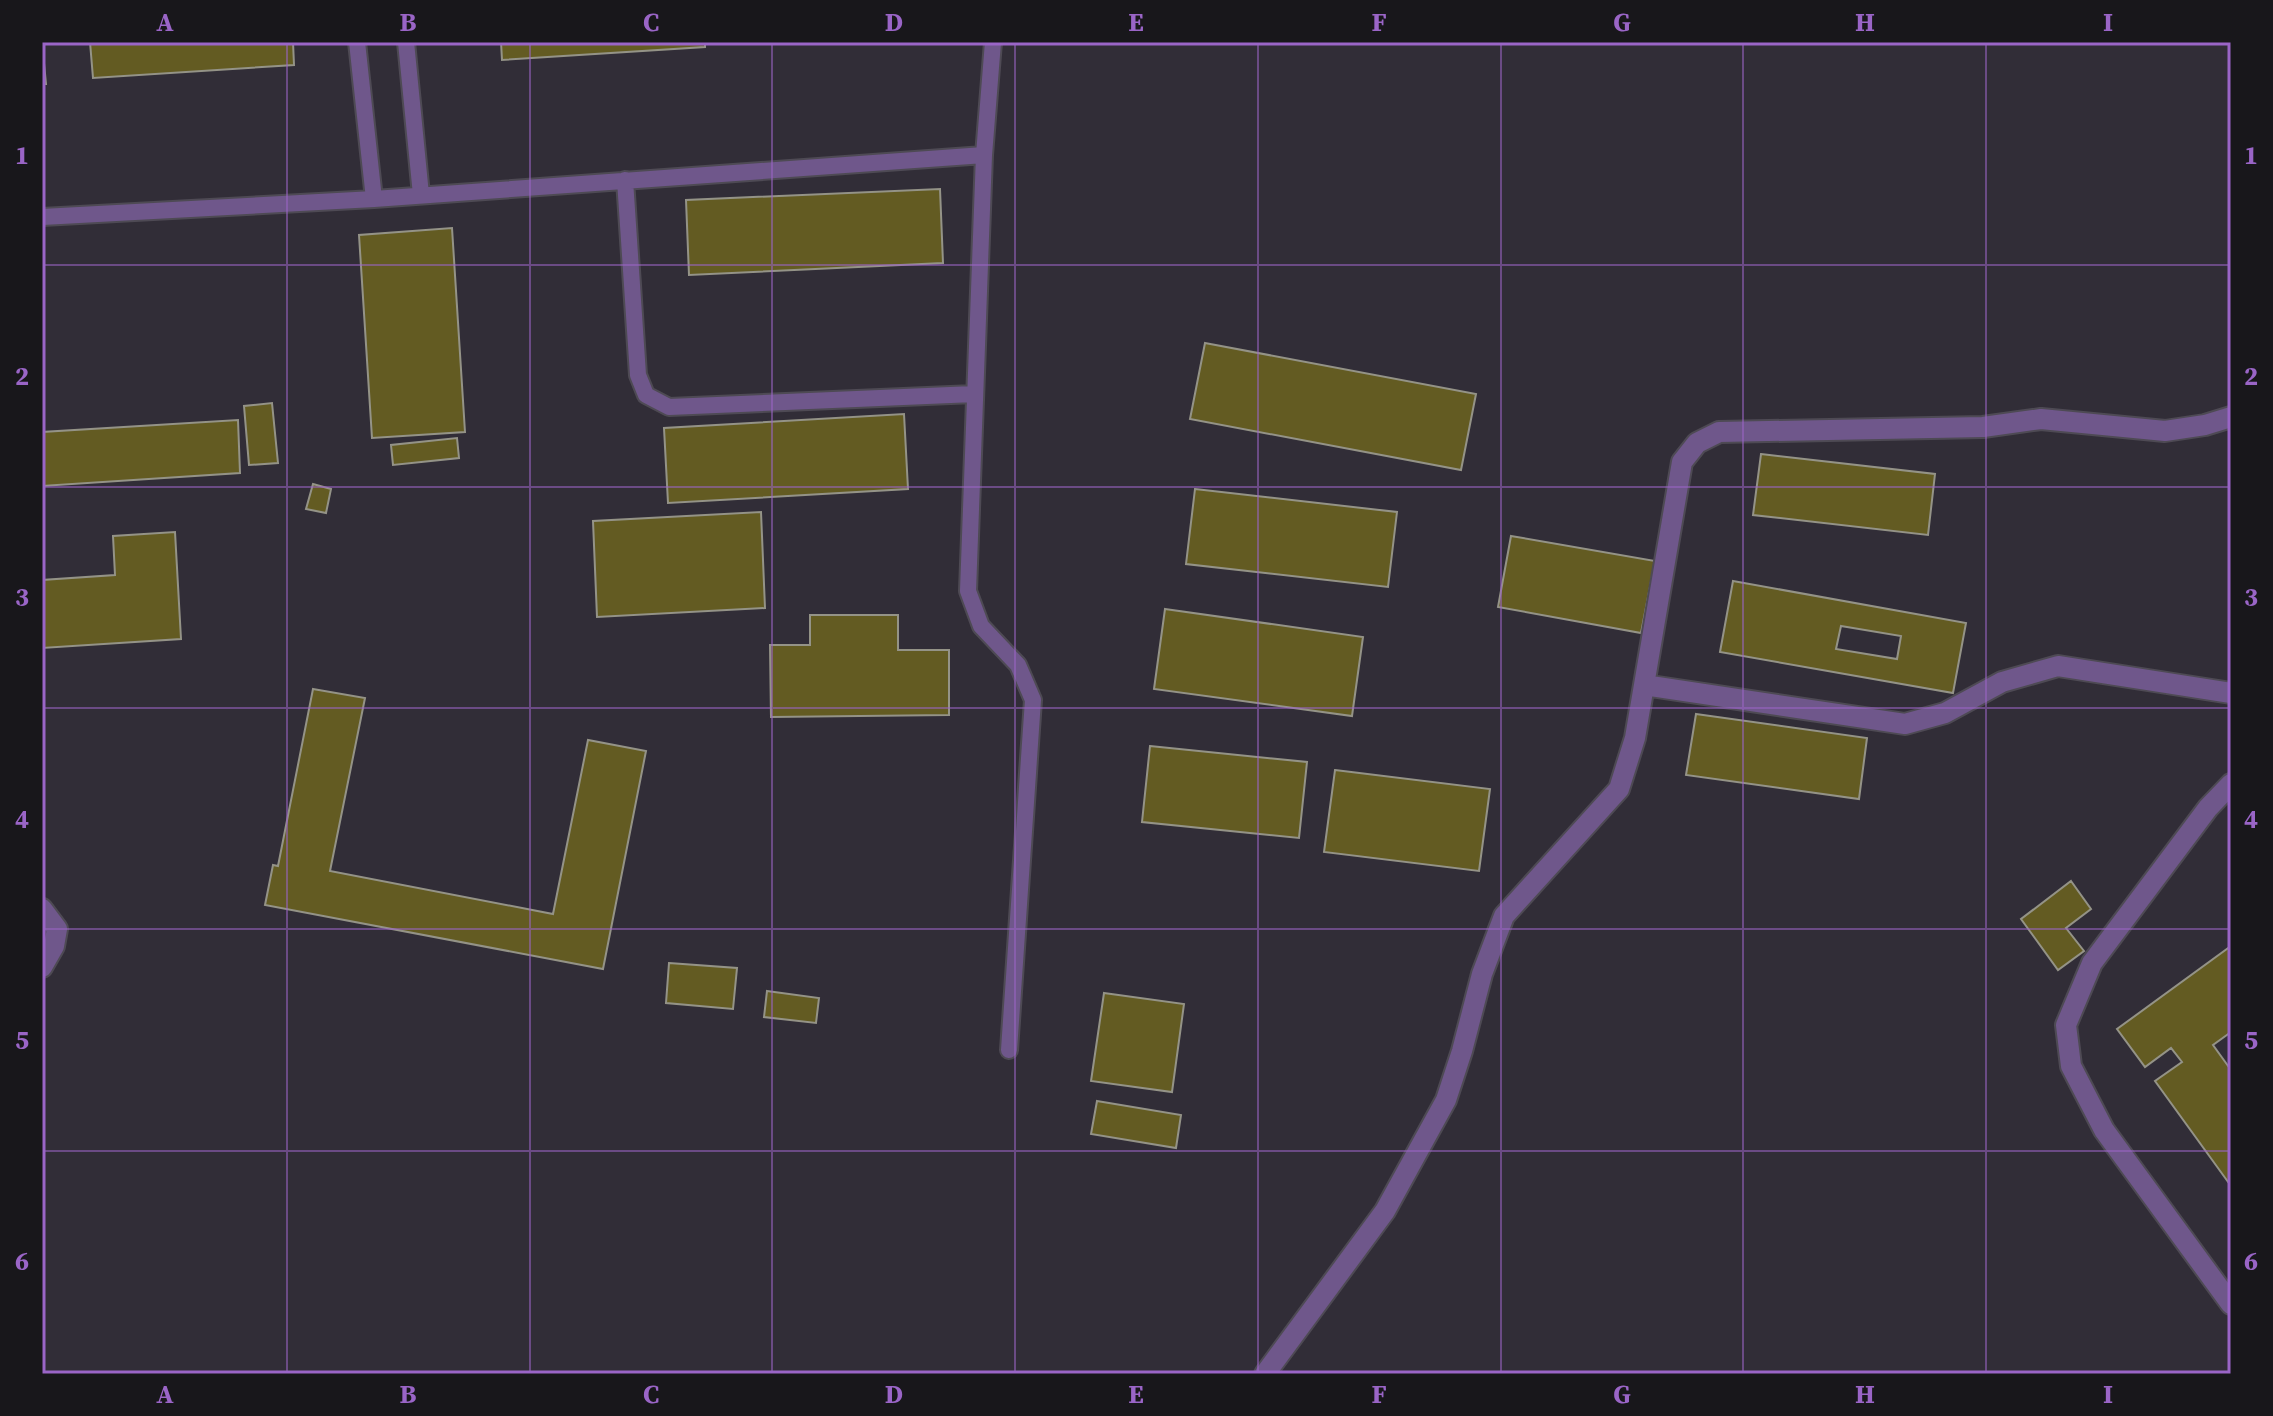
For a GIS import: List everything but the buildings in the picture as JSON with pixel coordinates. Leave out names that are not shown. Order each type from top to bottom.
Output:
[{"type":"street","points":[[1265,1374],[1385,1211],[1446,1100],[1482,974],[1504,916],[1619,789],[1635,738],[1682,462],[1697,443],[1719,432],[1983,427],[2041,419],[2165,431],[2205,425],[2231,417]]},
{"type":"street","points":[[1644,685],[1905,724],[1945,713],[2002,682],[2058,666],[2231,693]]},
{"type":"street","points":[[2231,784],[2208,808],[2092,963],[2066,1025],[2071,1066],[2104,1130],[2231,1304]]},
{"type":"street","points":[[42,909],[57,929],[54,946],[42,967]]},
{"type":"lane","points":[[357,42],[374,199]]},
{"type":"lane","points":[[406,42],[421,195]]},
{"type":"lane","points":[[993,42],[984,155],[968,591],[981,626],[1018,665],[1033,700],[1009,1050]]},
{"type":"lane","points":[[42,217],[374,199],[984,155]]},
{"type":"lane","points":[[625,180],[638,375],[646,395],[669,407],[974,394]]}]
